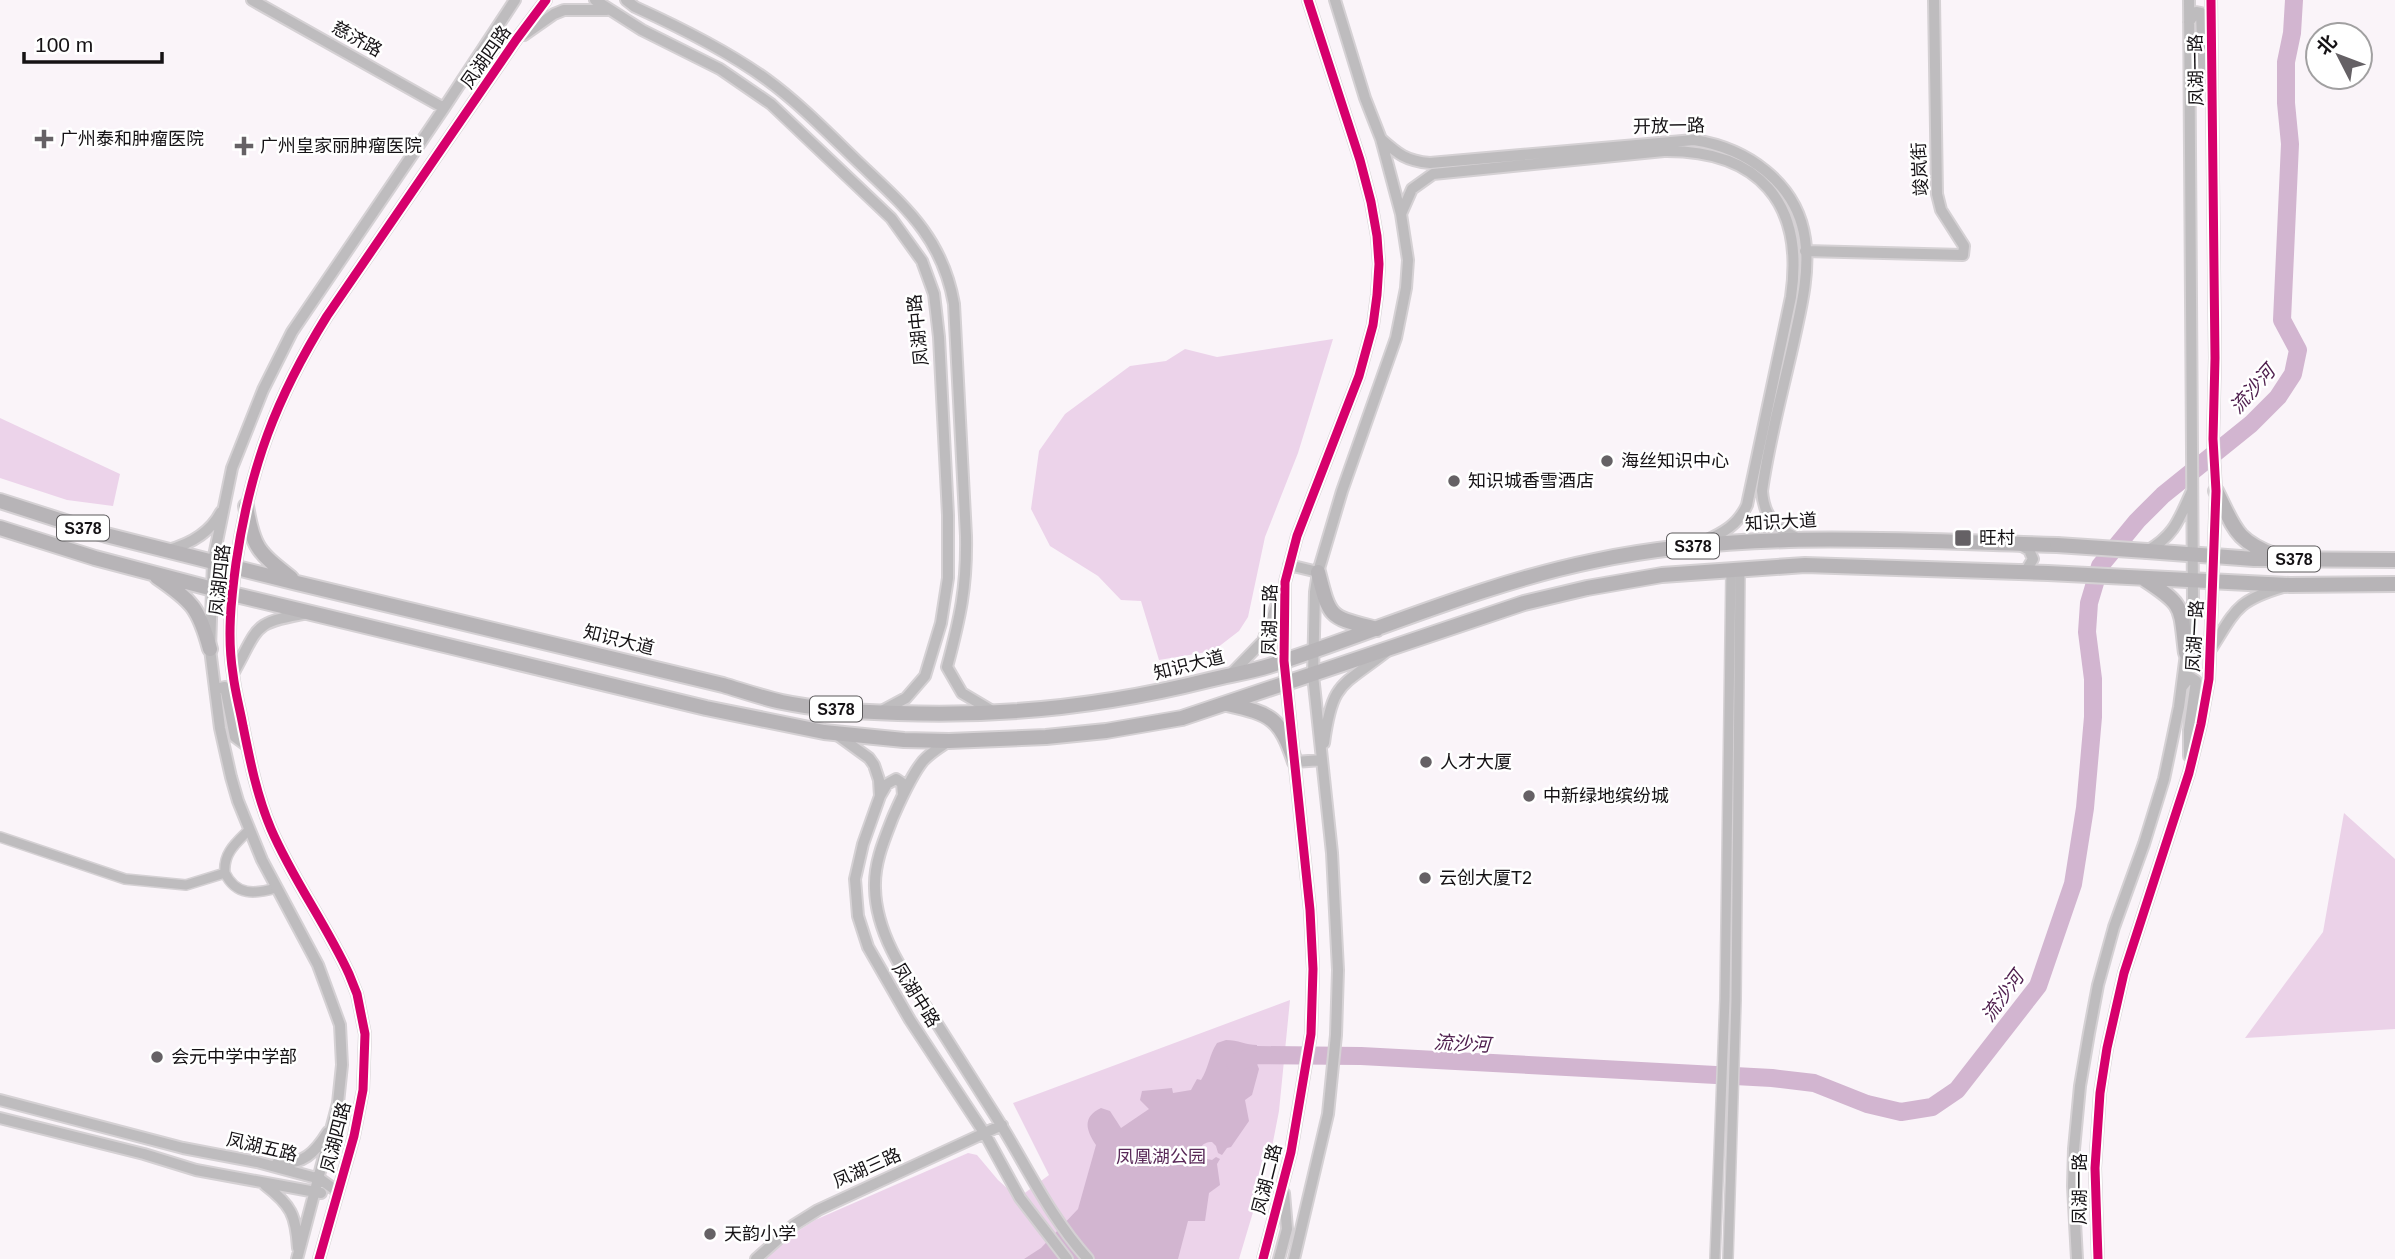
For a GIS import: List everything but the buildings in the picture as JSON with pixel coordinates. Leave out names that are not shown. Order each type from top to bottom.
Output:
[{"type":"main road","points":[[2217,491],[2236,533],[2250,544],[2284,559]]},
{"type":"main road","name":"知识大道","points":[[0,501],[127,540],[723,685],[783,702],[880,712],[997,714],[1085,705],[1153,694],[1284,661],[1514,580],[1595,560],[1694,546],[1799,539],[2057,545],[2215,556],[2395,560]]},
{"type":"main road","points":[[246,506],[253,542],[260,552],[297,583]]},
{"type":"main road","name":"S378","points":[[0,528],[121,565],[232,594],[706,708],[836,734],[949,741],[1046,737],[1106,731],[1182,718],[1524,603],[1587,588],[1662,575],[1805,565],[2290,585],[2395,584]]},
{"type":"main road","points":[[121,565],[127,540]]},
{"type":"main road","points":[[1318,572],[1325,601],[1335,617],[1379,629]]},
{"type":"main road","points":[[150,573],[183,596],[196,610],[201,617],[210,649]]},
{"type":"main road","points":[[2139,578],[2176,602],[2180,610],[2186,653]]},
{"type":"main road","points":[[318,614],[331,591]]},
{"type":"main road","points":[[1225,704],[1260,712],[1278,725],[1286,737],[1295,762]]},
{"type":"street","name":"慈济路","points":[[252,0],[444,108]]},
{"type":"street","name":"凤湖四路","points":[[298,1258],[334,1123],[342,1045],[334,1004],[313,956],[276,888],[249,830],[231,777],[210,649],[213,561],[232,468],[262,390],[292,332],[515,0]]},
{"type":"street","name":"凤湖四路","points":[[319,1259],[354,1136],[363,1090],[365,1034],[356,994],[338,951],[297,882],[270,827],[252,769],[233,675],[232,594],[246,506],[253,474],[276,409],[314,335],[546,0]]},
{"type":"street","name":"凤湖中路","points":[[595,0],[642,30],[719,69],[771,104],[891,218],[922,261],[934,294],[937,314],[948,528],[946,599],[925,676],[913,692],[880,712]]},
{"type":"street","name":"凤湖二路","points":[[1263,1259],[1298,1114],[1311,1034],[1313,969],[1310,910],[1284,661],[1285,582],[1297,536],[1350,401],[1367,349],[1374,315],[1379,264],[1371,202],[1308,0]]},
{"type":"street","points":[[1294,1259],[1319,1156],[1336,1035],[1336,908],[1313,675],[1315,592],[1318,572],[1342,491],[1396,338],[1406,288],[1408,260],[1401,214],[1381,139],[1365,98],[1335,0]]},
{"type":"street","name":"竣岚街","points":[[1805,251],[1963,255],[1964,246],[1941,210],[1937,194],[1934,0]]},
{"type":"street","name":"凤湖一路","points":[[2077,1259],[2074,1149],[2089,1033],[2114,927],[2164,779],[2182,687],[2194,580],[2189,0]]},
{"type":"street","name":"凤湖中路","points":[[629,2],[744,64],[779,89],[903,205],[928,234],[938,251],[947,271],[954,304],[967,567],[962,609],[947,667]]},
{"type":"street","name":"凤湖一路","points":[[2098,1259],[2096,1155],[2107,1048],[2124,973],[2189,773],[2207,695],[2217,491],[2213,439],[2212,2]]},
{"type":"street","points":[[516,40],[564,10],[607,10]]},
{"type":"street","points":[[2189,23],[2196,12],[2201,13],[2203,66],[2213,106]]},
{"type":"street","points":[[642,30],[650,14]]},
{"type":"street","points":[[484,45],[503,60]]},
{"type":"street","name":"开放一路","points":[[1381,139],[1403,157],[1430,163],[1694,139],[1713,143],[1757,163],[1780,186],[1798,215],[1805,239],[1802,305],[1762,491],[1763,503],[1770,520],[1799,539]]},
{"type":"street","name":"开放一路","points":[[1401,214],[1412,189],[1433,174],[1664,151],[1716,155],[1746,170],[1762,182],[1779,204],[1791,230],[1795,269],[1791,297],[1747,505],[1736,524],[1694,546]]},
{"type":"street","points":[[232,468],[253,474]]},
{"type":"street","points":[[2147,551],[2168,538],[2174,530],[2193,489]]},
{"type":"street","points":[[168,550],[187,544],[207,530],[220,515],[226,496]]},
{"type":"street","points":[[2017,572],[2027,569],[2033,559],[2029,550],[2019,545]]},
{"type":"street","points":[[1289,565],[1318,572]]},
{"type":"street","points":[[1715,1259],[1736,569]]},
{"type":"street","points":[[1728,1259],[1735,1041],[1736,569]]},
{"type":"street","points":[[1230,675],[1263,641],[1285,582]]},
{"type":"street","points":[[2210,651],[2228,620],[2242,603],[2262,593],[2290,585]]},
{"type":"street","points":[[233,675],[249,641],[265,624],[276,618],[318,614]]},
{"type":"street","points":[[1322,760],[1328,715],[1334,695],[1354,675],[1393,647]]},
{"type":"street","points":[[929,664],[934,675],[943,673],[947,667],[962,693],[997,714]]},
{"type":"street","points":[[2182,687],[2190,677],[2196,681],[2189,730],[2189,773]]},
{"type":"street","points":[[215,689],[225,687],[235,737],[247,746]]},
{"type":"street","points":[[836,734],[861,751],[874,765],[880,796]]},
{"type":"street","name":"凤湖中路","points":[[949,741],[924,760],[902,795],[879,855],[875,876],[880,921],[908,979],[1002,1125],[1036,1188],[1088,1259]]},
{"type":"street","points":[[1295,762],[1322,760]]},
{"type":"street","points":[[880,796],[887,784],[896,779],[902,783],[902,795]]},
{"type":"street","name":"凤湖中路","points":[[880,796],[863,844],[855,879],[855,899],[862,931],[876,963],[985,1134],[1020,1198],[1068,1259]]},
{"type":"street","points":[[249,830],[230,850],[225,873],[229,881],[243,891],[259,893],[276,888]]},
{"type":"street","points":[[0,837],[125,879],[186,885],[225,873]]},
{"type":"street","points":[[340,1084],[363,1090]]},
{"type":"street","name":"凤湖五路","points":[[0,1100],[205,1153],[257,1162],[320,1179],[338,1192]]},
{"type":"street","name":"凤湖五路","points":[[0,1118],[144,1154],[196,1170],[316,1193],[338,1192]]},
{"type":"street","points":[[257,1162],[287,1164],[304,1159],[321,1144],[334,1123]]},
{"type":"street","name":"凤湖三路","points":[[757,1259],[794,1225],[818,1210],[1002,1125]]},
{"type":"street","points":[[144,1154],[220,1168],[222,1166],[222,1161],[205,1153]]},
{"type":"street","points":[[263,1183],[280,1196],[293,1214],[298,1258]]},
{"type":"street","points":[[1279,1259],[1287,1229],[1283,1183]]},
{"type":"green space","points":[[1333,339],[1298,453],[1265,537],[1248,617],[1239,631],[1213,651],[1159,660],[1141,601],[1121,600],[1098,576],[1050,546],[1031,509],[1039,451],[1065,414],[1130,366],[1166,361],[1185,349],[1217,357]]},
{"type":"green space","points":[[0,418],[120,474],[113,506],[67,500],[0,478]]},
{"type":"green space","name":"凤凰湖公园","points":[[1290,1000],[1279,1111],[1271,1152],[1239,1259],[764,1259],[787,1238],[815,1220],[968,1153],[977,1155],[1018,1198],[1049,1175],[1013,1103]]},
{"type":"shaded area","points":[[2344,813],[2395,859],[2395,1029],[2245,1038],[2323,932]]},
{"type":"shaded area","points":[[1226,1040],[1257,1045],[1259,1069],[1252,1095],[1245,1100],[1249,1121],[1222,1155],[1212,1142],[1201,1147],[1203,1158],[1220,1159],[1217,1164],[1220,1185],[1209,1193],[1205,1221],[1188,1221],[1178,1259],[1024,1259],[1041,1248],[1078,1209],[1096,1145],[1088,1129],[1091,1115],[1101,1108],[1110,1111],[1121,1128],[1149,1109],[1140,1100],[1142,1091],[1172,1088],[1173,1093],[1191,1090],[1197,1079],[1201,1080],[1217,1043]]},
{"type":"waterway","name":"流沙河","points":[[1235,1063],[1257,1055],[1361,1056],[1772,1078],[1814,1083],[1867,1104],[1901,1112],[1932,1107],[1957,1090],[2038,986],[2073,884],[2085,808],[2093,717],[2093,679],[2087,632],[2089,603],[2100,566],[2137,521],[2163,495],[2251,424],[2278,397],[2293,374],[2298,350],[2282,320],[2290,144],[2286,62],[2292,33],[2294,0]]},
{"type":"cycle path","points":[[319,1259],[354,1136],[363,1090],[365,1034],[357,994],[349,974],[280,848],[266,817],[254,778],[235,687],[230,646],[230,618],[242,528],[257,464],[268,434],[279,405],[309,346],[516,40],[546,0]]},
{"type":"cycle path","points":[[1263,1259],[1291,1152],[1311,1034],[1313,969],[1310,910],[1284,661],[1285,582],[1297,536],[1359,376],[1373,325],[1379,264],[1371,202],[1360,160],[1308,0]]},
{"type":"cycle path","points":[[2098,1259],[2095,1168],[2100,1093],[2107,1048],[2124,973],[2189,773],[2209,679],[2216,491],[2213,439],[2215,358],[2211,0]]},
{"type":"place","name":"广州泰和肿瘤医院","points":[[44,139]]},
{"type":"place","name":"广州皇家丽肿瘤医院","points":[[244,146]]},
{"type":"place","name":"海丝知识中心","points":[[1607,461]]},
{"type":"place","name":"知识城香雪酒店","points":[[1454,481]]},
{"type":"place","name":"旺村","points":[[1963,538]]},
{"type":"place","name":"人才大厦","points":[[1426,762]]},
{"type":"place","name":"中新绿地缤纷城","points":[[1529,796]]},
{"type":"place","name":"云创大厦T2","points":[[1425,878]]},
{"type":"place","name":"会元中学中学部","points":[[157,1057]]},
{"type":"place","name":"天韵小学","points":[[710,1234]]}]
